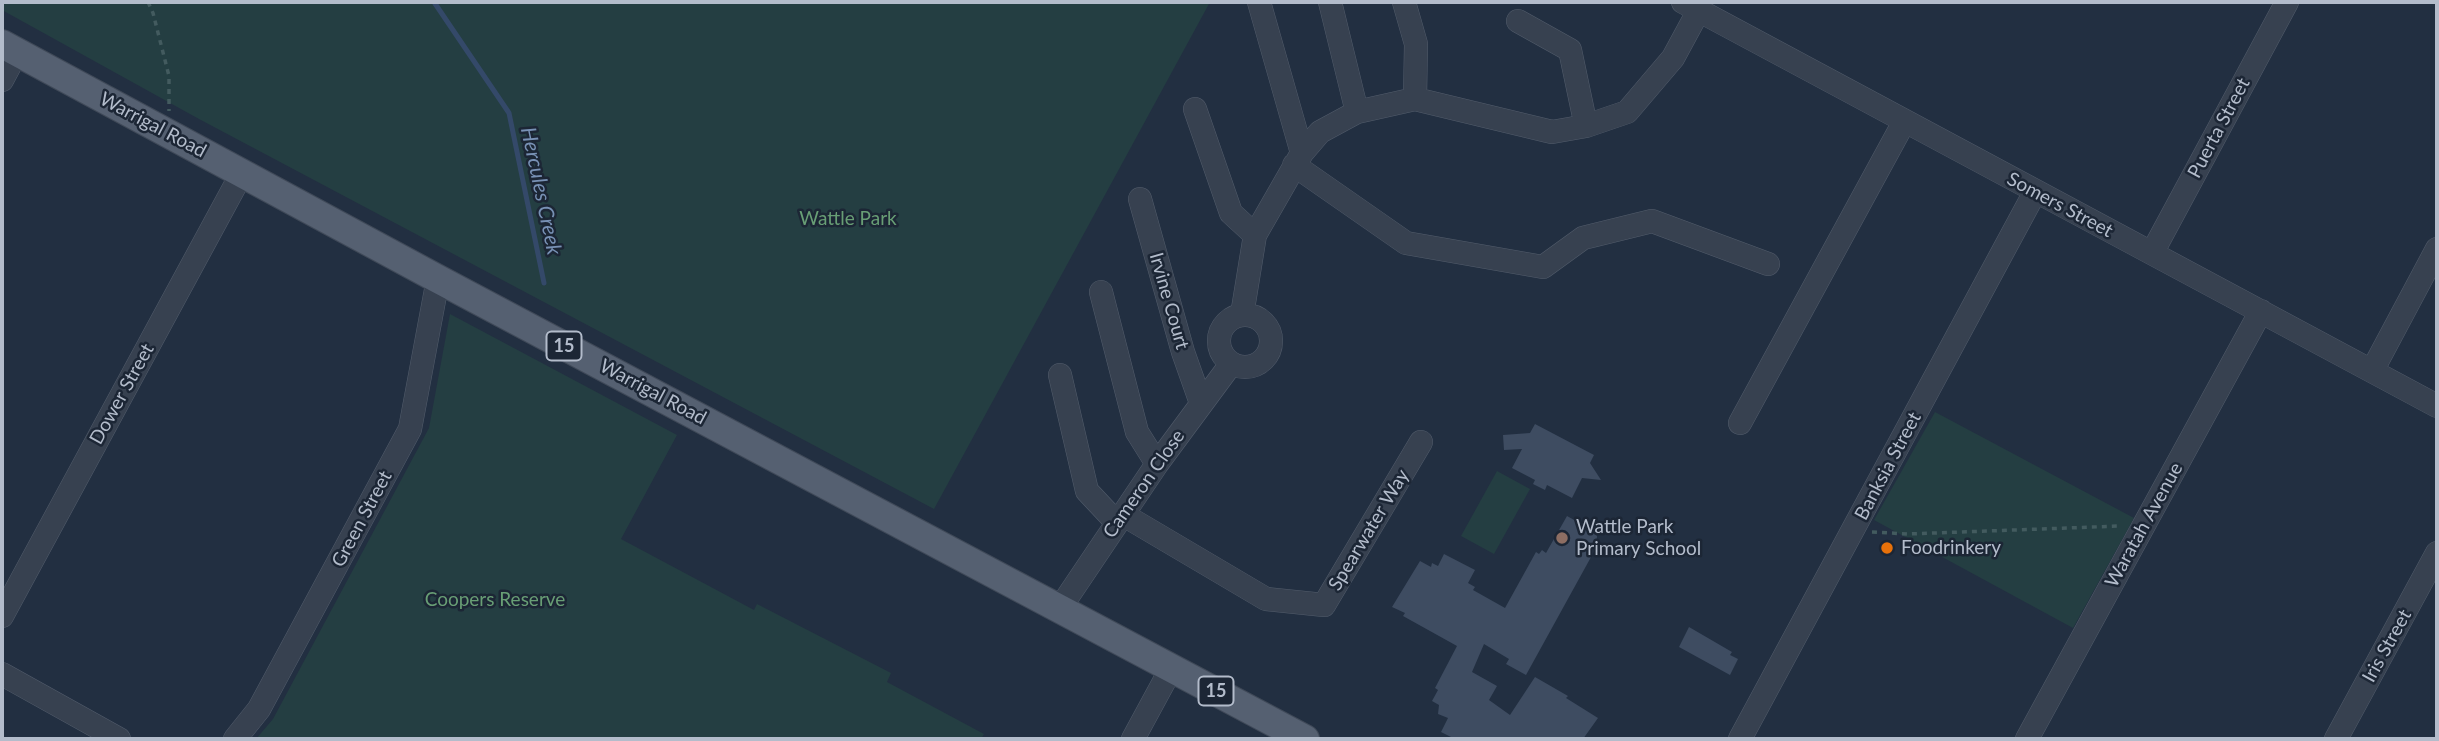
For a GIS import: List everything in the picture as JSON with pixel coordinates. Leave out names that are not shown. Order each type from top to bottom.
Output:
[{"type":"main road","name":"Warrigal Road","points":[[9,48],[1304,739]]},
{"type":"street","points":[[1259,2],[1298,159],[1406,243],[1543,267],[1583,237],[1652,220],[1768,264]]},
{"type":"street","points":[[1330,2],[1357,112]]},
{"type":"street","points":[[1404,2],[1416,44],[1415,99]]},
{"type":"street","name":"Puerta Street","points":[[2151,253],[2287,2]]},
{"type":"street","points":[[1242,315],[1255,235],[1298,159],[1320,132],[1357,112],[1415,99],[1552,132],[1627,113],[1672,58],[1691,6]]},
{"type":"street","name":"Somers Street","points":[[1691,6],[2437,406]]},
{"type":"street","points":[[1518,21],[1570,50],[1586,125]]},
{"type":"street","points":[[2,80],[9,48]]},
{"type":"street","points":[[1195,109],[1231,212],[1255,235]]},
{"type":"street","points":[[1740,423],[1905,122]]},
{"type":"street","name":"Dower Street","points":[[2,615],[242,173]]},
{"type":"street","name":"Banksia Street","points":[[1740,739],[2035,192]]},
{"type":"street","name":"Irvine Court","points":[[1140,199],[1201,403]]},
{"type":"street","points":[[2372,371],[2437,249]]},
{"type":"street","name":"Green Street","points":[[235,739],[259,709],[410,429],[438,279]]},
{"type":"street","points":[[1101,292],[1137,432],[1157,464]]},
{"type":"street","name":"Waratah Avenue","points":[[2027,739],[2261,311]]},
{"type":"street","points":[[1242,315],[1249,315],[1263,322],[1270,335],[1269,352],[1256,365],[1239,367],[1231,364],[1221,352],[1219,336],[1227,322],[1242,315]]},
{"type":"street","name":"Cameron Close","points":[[1060,608],[1119,518],[1231,364]]},
{"type":"street","points":[[1060,375],[1087,491],[1119,518]]},
{"type":"street","name":"Spearwater Way","points":[[1119,518],[1266,599],[1324,604],[1421,442]]},
{"type":"street","name":"Iris Street","points":[[2336,739],[2437,553]]},
{"type":"street","points":[[1133,739],[1172,667]]},
{"type":"street","points":[[2,674],[119,739]]},
{"type":"path","points":[[148,2],[169,76],[169,134]]},
{"type":"path","points":[[1853,530],[1908,534],[2144,525]]},
{"type":"green space","name":"Wattle Park","points":[[2,2],[1210,2],[934,509],[199,119],[2,10]]},
{"type":"green space","name":"Coopers Reserve","points":[[450,314],[677,435],[621,539],[754,610],[757,604],[891,673],[887,682],[984,734],[981,739],[256,739],[273,719],[429,428]]},
{"type":"green space","points":[[1935,412],[2134,518],[2073,628],[1874,520]]},
{"type":"green space","points":[[1497,471],[1530,489],[1494,554],[1461,536]]},
{"type":"building","points":[[1535,424],[1594,455],[1590,463],[1601,480],[1582,478],[1572,498],[1547,485],[1545,490],[1533,484],[1535,480],[1512,468],[1522,449],[1504,450],[1503,435],[1530,433]]},
{"type":"building","points":[[1567,516],[1594,531],[1597,536],[1596,548],[1526,675],[1506,664],[1509,659],[1484,644],[1472,672],[1497,686],[1489,700],[1510,715],[1535,677],[1598,718],[1583,739],[1455,739],[1441,732],[1448,718],[1438,714],[1439,705],[1432,701],[1438,690],[1435,688],[1457,646],[1392,607],[1420,561],[1431,567],[1432,563],[1438,566],[1444,554],[1475,570],[1468,583],[1475,587],[1473,590],[1505,608],[1536,552],[1539,554],[1542,550],[1546,553]]},
{"type":"building","points":[[1689,627],[1732,652],[1730,655],[1738,659],[1730,675],[1679,647]]},
{"type":"waterway","name":"Hercules Creek","points":[[434,2],[509,113],[544,283]]},
{"type":"place","name":"Wattle Park Primary School","points":[[1562,538]]},
{"type":"place","name":"Foodrinkery","points":[[1887,548]]}]
